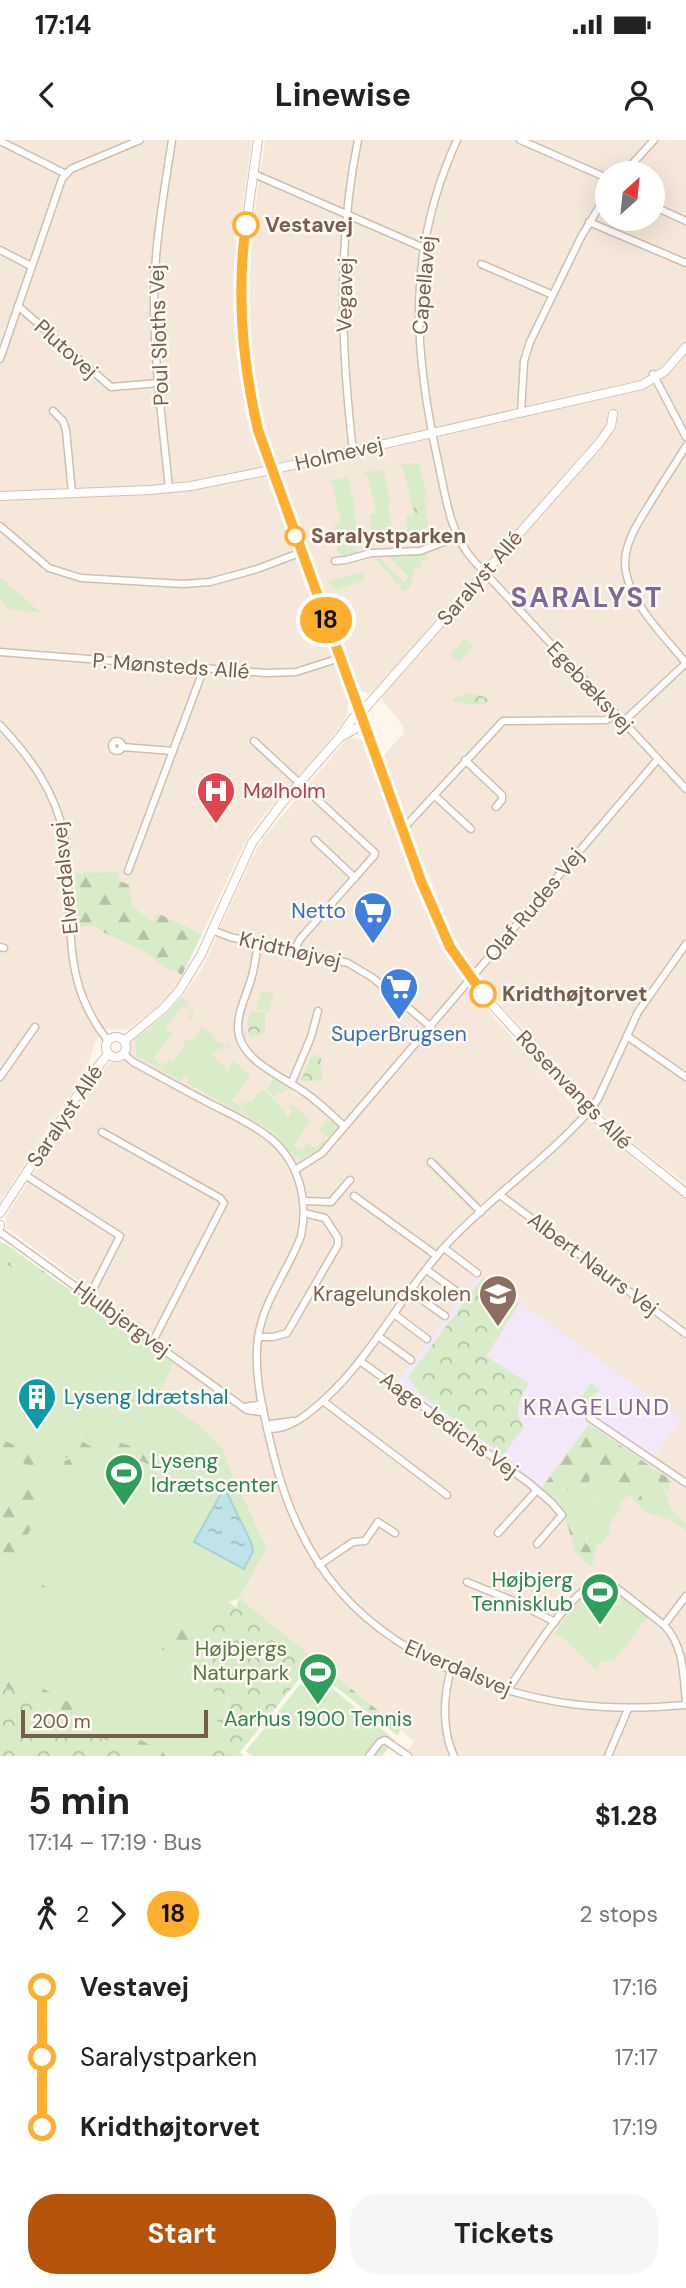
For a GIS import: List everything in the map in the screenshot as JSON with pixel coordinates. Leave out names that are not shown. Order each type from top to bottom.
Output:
[{"type":"street","points":[[0,359],[57,190],[66,174],[71,169],[140,140]]},
{"type":"street","name":"Poul Sloths Vej","points":[[169,489],[155,330],[155,271],[172,140]]},
{"type":"street","name":"Rosenvangs Allé","points":[[258,140],[243,253],[241,330],[249,392],[271,470],[440,927],[471,979],[589,1111],[686,1193]]},
{"type":"street","name":"Vegavej","points":[[353,451],[347,396],[343,305],[348,215],[358,140]]},
{"type":"street","name":"Capellavej","points":[[432,433],[419,345],[419,288],[434,203],[457,140]]},
{"type":"street","points":[[520,140],[595,173]]},
{"type":"street","points":[[635,161],[654,140]]},
{"type":"street","points":[[0,141],[66,174]]},
{"type":"street","points":[[254,174],[424,248]]},
{"type":"street","points":[[665,211],[686,221]]},
{"type":"street","points":[[521,413],[527,352],[595,213]]},
{"type":"street","points":[[589,222],[686,263]]},
{"type":"street","points":[[0,250],[31,267]]},
{"type":"street","points":[[481,264],[553,295]]},
{"type":"street","name":"Plutovej","points":[[18,306],[111,387],[159,383]]},
{"type":"street","name":"Holmevej","points":[[0,496],[169,489],[271,470],[632,387],[654,376],[683,350]]},
{"type":"street","points":[[654,376],[686,437]]},
{"type":"street","points":[[53,411],[66,430],[72,493]]},
{"type":"street","name":"Saralyst Allé","points":[[124,1041],[164,1008],[191,975],[252,843],[267,821],[340,737],[353,718],[360,714],[600,442],[611,426],[613,414]]},
{"type":"street","name":"Egebæksvej","points":[[432,433],[457,537],[467,553],[686,788]]},
{"type":"street","points":[[623,722],[686,663],[637,600],[628,580],[625,560],[632,532],[686,446]]},
{"type":"street","points":[[0,526],[49,568],[81,578],[196,584],[225,579],[302,552]]},
{"type":"street","points":[[335,561],[370,553],[420,551],[457,537]]},
{"type":"street","name":"P. Mønsteds Allé","points":[[0,652],[266,673],[311,668],[340,658]]},
{"type":"street","points":[[128,871],[204,668]]},
{"type":"street","points":[[403,830],[503,721],[606,720],[616,715]]},
{"type":"street","name":"Saralyst Allé","points":[[340,737],[364,724]]},
{"type":"street","name":"Elverdalsvej","points":[[0,725],[28,756],[44,781],[59,814],[66,850],[76,977],[84,1004],[108,1041]]},
{"type":"street","points":[[254,741],[373,850],[374,856],[300,939],[298,952]]},
{"type":"street","points":[[122,747],[173,751]]},
{"type":"street","name":"Olaf Rudes Vej","points":[[295,1170],[322,1153],[658,759]]},
{"type":"street","points":[[465,760],[502,795],[502,800],[496,807]]},
{"type":"street","points":[[434,795],[471,828]]},
{"type":"street","points":[[314,841],[355,878]]},
{"type":"street","name":"Kridthøjvej","points":[[212,930],[230,937],[338,960],[357,967],[431,1027]]},
{"type":"street","points":[[258,944],[253,974],[239,1021],[240,1036],[247,1050],[267,1069],[315,1100],[345,1126]]},
{"type":"street","points":[[267,1427],[271,1429],[287,1426],[323,1401],[360,1361],[444,1248],[589,1111],[598,1099],[647,998],[686,944]]},
{"type":"street","points":[[291,1084],[311,1037],[318,1011]]},
{"type":"street","points":[[0,1077],[35,1027]]},
{"type":"street","points":[[627,1036],[686,1077]]},
{"type":"street","points":[[118,1037],[124,1041],[127,1049],[124,1054],[118,1058],[108,1054],[108,1041],[118,1037]]},
{"type":"street","name":"Saralyst Allé","points":[[0,1213],[88,1079],[108,1054]]},
{"type":"street","name":"Elverdalsvej","points":[[124,1054],[133,1062],[267,1135],[285,1153],[295,1170],[304,1201],[301,1236],[267,1305],[258,1337],[257,1375],[284,1496],[296,1525],[319,1564],[356,1608],[410,1650],[451,1670],[507,1691],[554,1703],[603,1708],[628,1709],[686,1703]]},
{"type":"street","points":[[102,1132],[220,1198],[224,1203],[153,1342]]},
{"type":"street","points":[[430,1162],[481,1212]]},
{"type":"street","points":[[25,1175],[120,1236],[90,1296]]},
{"type":"street","points":[[304,1201],[331,1202],[350,1180]]},
{"type":"street","name":"Albert Naurs Vej","points":[[500,1195],[686,1334]]},
{"type":"street","points":[[354,1196],[437,1256]]},
{"type":"street","points":[[258,1337],[273,1337],[286,1333],[338,1245],[338,1238],[325,1218],[304,1213]]},
{"type":"street","name":"Hjulbjergvej","points":[[0,1232],[243,1407],[260,1405],[264,1408]]},
{"type":"street","points":[[444,1248],[477,1273]]},
{"type":"street","points":[[427,1270],[460,1294]]},
{"type":"street","points":[[411,1292],[445,1316]]},
{"type":"street","points":[[394,1314],[427,1339]]},
{"type":"street","points":[[378,1336],[411,1360]]},
{"type":"street","name":"Aage Jedichs Vej","points":[[360,1361],[552,1503],[562,1515],[537,1544]]},
{"type":"street","points":[[323,1401],[447,1495]]},
{"type":"street","points":[[590,1418],[686,1483]]},
{"type":"street","name":"Aage Jedichs Vej","points":[[498,1533],[537,1490]]},
{"type":"street","points":[[319,1564],[353,1542],[365,1541],[378,1522],[395,1532]]},
{"type":"street","points":[[507,1691],[555,1622],[577,1596],[589,1585],[604,1578],[664,1625],[674,1637],[680,1651],[686,1703]]},
{"type":"street","points":[[467,1582],[555,1622]]},
{"type":"street","points":[[664,1625],[686,1596]]},
{"type":"street","points":[[451,1670],[447,1685],[446,1726],[454,1756]]},
{"type":"street","points":[[608,1756],[628,1709]]},
{"type":"street","points":[[369,1756],[383,1740],[408,1756]]},
{"type":"shaded area","points":[[0,140],[252,140],[235,283],[235,329],[243,387],[270,485],[349,700],[345,720],[259,821],[244,844],[178,984],[160,1005],[126,1030],[107,1029],[97,1038],[86,1070],[0,1202]]},
{"type":"shaded area","points":[[265,140],[686,140],[686,1184],[628,1139],[580,1092],[493,997],[469,964],[452,933],[382,757],[404,733],[403,726],[382,699],[375,694],[357,691],[265,431],[256,395],[247,329],[248,257]]},
{"type":"shaded area","points":[[351,737],[364,740],[437,935],[453,966],[476,997],[569,1101],[637,1162],[686,1199],[686,1756],[403,1756],[414,1741],[239,1598],[267,1547],[229,1467],[224,1450],[200,1426],[157,1397],[179,1355],[7,1228],[6,1216],[104,1068],[134,1039],[167,1013],[203,967],[262,840]]},
{"type":"shaded area","name":"Kragelundskolen","points":[[480,1274],[681,1418],[651,1463],[590,1422],[541,1487],[398,1382]]},
{"type":"green space","points":[[419,463],[427,497],[424,498],[428,527],[422,529],[422,532],[407,534],[406,515],[414,514],[408,522],[413,528],[422,525],[419,516],[425,511],[418,504],[412,506],[403,468],[399,464]]},
{"type":"green space","points":[[384,470],[391,504],[388,505],[393,537],[377,544],[376,539],[372,538],[370,515],[376,514],[368,476],[364,475],[364,472]]},
{"type":"green space","points":[[348,478],[356,513],[353,514],[357,530],[354,531],[357,548],[350,541],[336,542],[335,523],[341,522],[329,480]]},
{"type":"green space","points":[[413,503],[420,505],[425,511],[419,516],[423,521],[422,525],[411,529],[408,522],[414,514]]},
{"type":"green space","points":[[350,543],[359,554],[341,556],[337,544]]},
{"type":"green space","points":[[423,553],[428,560],[421,561],[422,566],[414,569],[410,587],[404,592],[376,559],[380,558],[403,581],[401,585],[411,574],[408,576],[389,556],[404,557]]},
{"type":"green space","points":[[363,572],[365,580],[335,590],[327,581]]},
{"type":"green space","points":[[0,577],[41,613],[9,609],[0,599]]},
{"type":"green space","points":[[465,638],[473,645],[459,662],[450,655]]},
{"type":"green space","points":[[471,692],[490,700],[486,704],[453,701],[453,698]]},
{"type":"green space","points":[[118,872],[120,875],[116,879],[129,885],[132,906],[153,922],[157,913],[202,934],[182,975],[173,969],[171,971],[143,951],[101,931],[97,926],[78,927],[75,873]]},
{"type":"green space","points":[[261,990],[274,994],[269,1012],[256,1009]]},
{"type":"green space","points":[[182,997],[189,1003],[187,1005],[194,1014],[192,1019],[188,1016],[191,1012],[184,1005],[165,1027],[173,1034],[153,1057],[160,1064],[167,1057],[158,1068],[136,1056],[135,1040]]},
{"type":"green space","points":[[251,1011],[265,1013],[265,1033],[250,1039],[247,1023]]},
{"type":"green space","points":[[198,1023],[219,1040],[214,1040],[231,1046],[229,1049],[225,1045],[221,1050],[218,1048],[213,1056],[229,1072],[232,1060],[250,1075],[232,1100],[240,1106],[247,1100],[239,1112],[187,1083],[189,1078],[184,1076],[181,1081],[160,1069],[169,1059],[173,1061],[185,1045],[183,1043],[186,1039],[190,1042],[202,1028]]},
{"type":"green space","points":[[313,1054],[321,1057],[322,1080],[304,1082],[301,1080]]},
{"type":"green space","points":[[273,1078],[292,1089],[290,1091],[286,1088],[274,1097],[267,1090]]},
{"type":"green space","points":[[261,1090],[286,1111],[284,1113],[288,1118],[292,1104],[310,1119],[294,1146],[302,1151],[307,1143],[316,1148],[323,1140],[326,1141],[317,1151],[303,1159],[295,1157],[273,1132],[241,1113],[248,1101],[252,1102]]},
{"type":"green space","points":[[326,1119],[338,1124],[329,1137],[319,1131]]},
{"type":"green space","points":[[0,1242],[57,1281],[50,1287],[0,1261]]},
{"type":"green space","name":"Lyseng Idrætscenter","points":[[0,1261],[50,1287],[57,1281],[87,1300],[115,1324],[128,1329],[175,1362],[157,1397],[200,1426],[224,1450],[229,1467],[267,1548],[239,1598],[229,1602],[184,1676],[229,1699],[198,1756],[144,1756],[0,1684]]},
{"type":"green space","points":[[483,1277],[520,1303],[486,1356],[529,1384],[520,1399],[518,1410],[524,1427],[503,1455],[420,1394],[408,1377]]},
{"type":"green space","points":[[591,1383],[600,1390],[587,1406],[580,1399]]},
{"type":"green space","points":[[589,1424],[672,1481],[667,1491],[653,1474],[644,1471],[636,1480],[636,1487],[647,1507],[645,1512],[626,1492],[618,1493],[596,1471],[589,1479],[589,1484],[600,1509],[596,1513],[555,1482],[550,1483],[552,1494],[567,1508],[575,1523],[586,1533],[586,1544],[590,1547],[592,1560],[590,1567],[575,1551],[564,1513],[541,1489]]},
{"type":"green space","points":[[82,1431],[145,1451],[158,1461],[148,1464],[135,1460],[123,1465],[115,1461],[111,1452],[80,1435]]},
{"type":"green space","points":[[0,1438],[50,1464],[40,1484],[52,1495],[9,1564],[62,1597],[57,1603],[0,1571],[0,1522],[29,1466],[0,1451]]},
{"type":"green space","points":[[77,1439],[98,1450],[97,1452],[83,1451],[65,1458]]},
{"type":"green space","points":[[78,1454],[96,1454],[83,1462],[80,1472],[65,1465],[64,1462]]},
{"type":"green space","points":[[596,1471],[630,1495],[618,1504],[621,1508],[609,1525],[609,1533],[602,1543],[597,1545],[590,1567],[591,1555],[586,1544],[588,1537],[575,1523],[567,1508],[552,1494],[550,1484],[555,1482],[570,1495],[600,1509],[589,1487],[590,1475]]},
{"type":"green space","points":[[644,1471],[657,1477],[673,1511],[686,1524],[686,1530],[673,1521],[645,1512],[647,1507],[636,1487],[636,1480]]},
{"type":"green space","name":"Højbjerg Tennisklub","points":[[600,1584],[605,1585],[647,1618],[614,1661],[599,1661],[598,1671],[565,1640],[554,1634],[573,1607]]},
{"type":"green space","points":[[239,1598],[401,1729],[398,1736],[235,1610]]},
{"type":"green space","name":"Højbjergs Naturpark","points":[[229,1602],[311,1664],[240,1752],[243,1756],[198,1756],[229,1699],[184,1676]]},
{"type":"green space","points":[[171,1616],[210,1626],[214,1631],[206,1674],[157,1646],[171,1621]]},
{"type":"green space","points":[[0,1666],[171,1756],[144,1756],[114,1744],[0,1684]]},
{"type":"green space","name":"Aarhus 1900 Tennis","points":[[311,1671],[395,1740],[382,1756],[252,1756],[246,1751]]},
{"type":"green space","points":[[0,1684],[114,1744],[144,1756],[0,1756]]},
{"type":"water","points":[[226,1491],[251,1542],[253,1551],[244,1569],[194,1542],[222,1492]]},
{"type":"bus line","name":"18","points":[[246,225],[241,273],[241,330],[249,392],[258,430],[421,881],[450,947],[483,994]]},
{"type":"place","name":"Vestavej","points":[[246,225]]},
{"type":"place","name":"Saralystparken","points":[[295,536]]},
{"type":"place","name":"Mølholm","points":[[216,825]]},
{"type":"place","name":"Netto","points":[[373,945]]},
{"type":"place","name":"Kridthøjtorvet","points":[[483,994]]},
{"type":"place","name":"SuperBrugsen","points":[[399,1021]]},
{"type":"place","name":"Kragelundskolen","points":[[498,1328]]},
{"type":"place","name":"Lyseng Idrætshal","points":[[37,1431]]},
{"type":"place","name":"Lyseng Idrætscenter","points":[[124,1507]]},
{"type":"place","name":"Højbjerg Tennisklub","points":[[600,1626]]},
{"type":"place","name":"Aarhus 1900 Tennis","points":[[318,1706]]},
{"type":"district","name":"SARALYST","points":[[587,597]]},
{"type":"district","name":"KRAGELUND","points":[[597,1407]]}]
